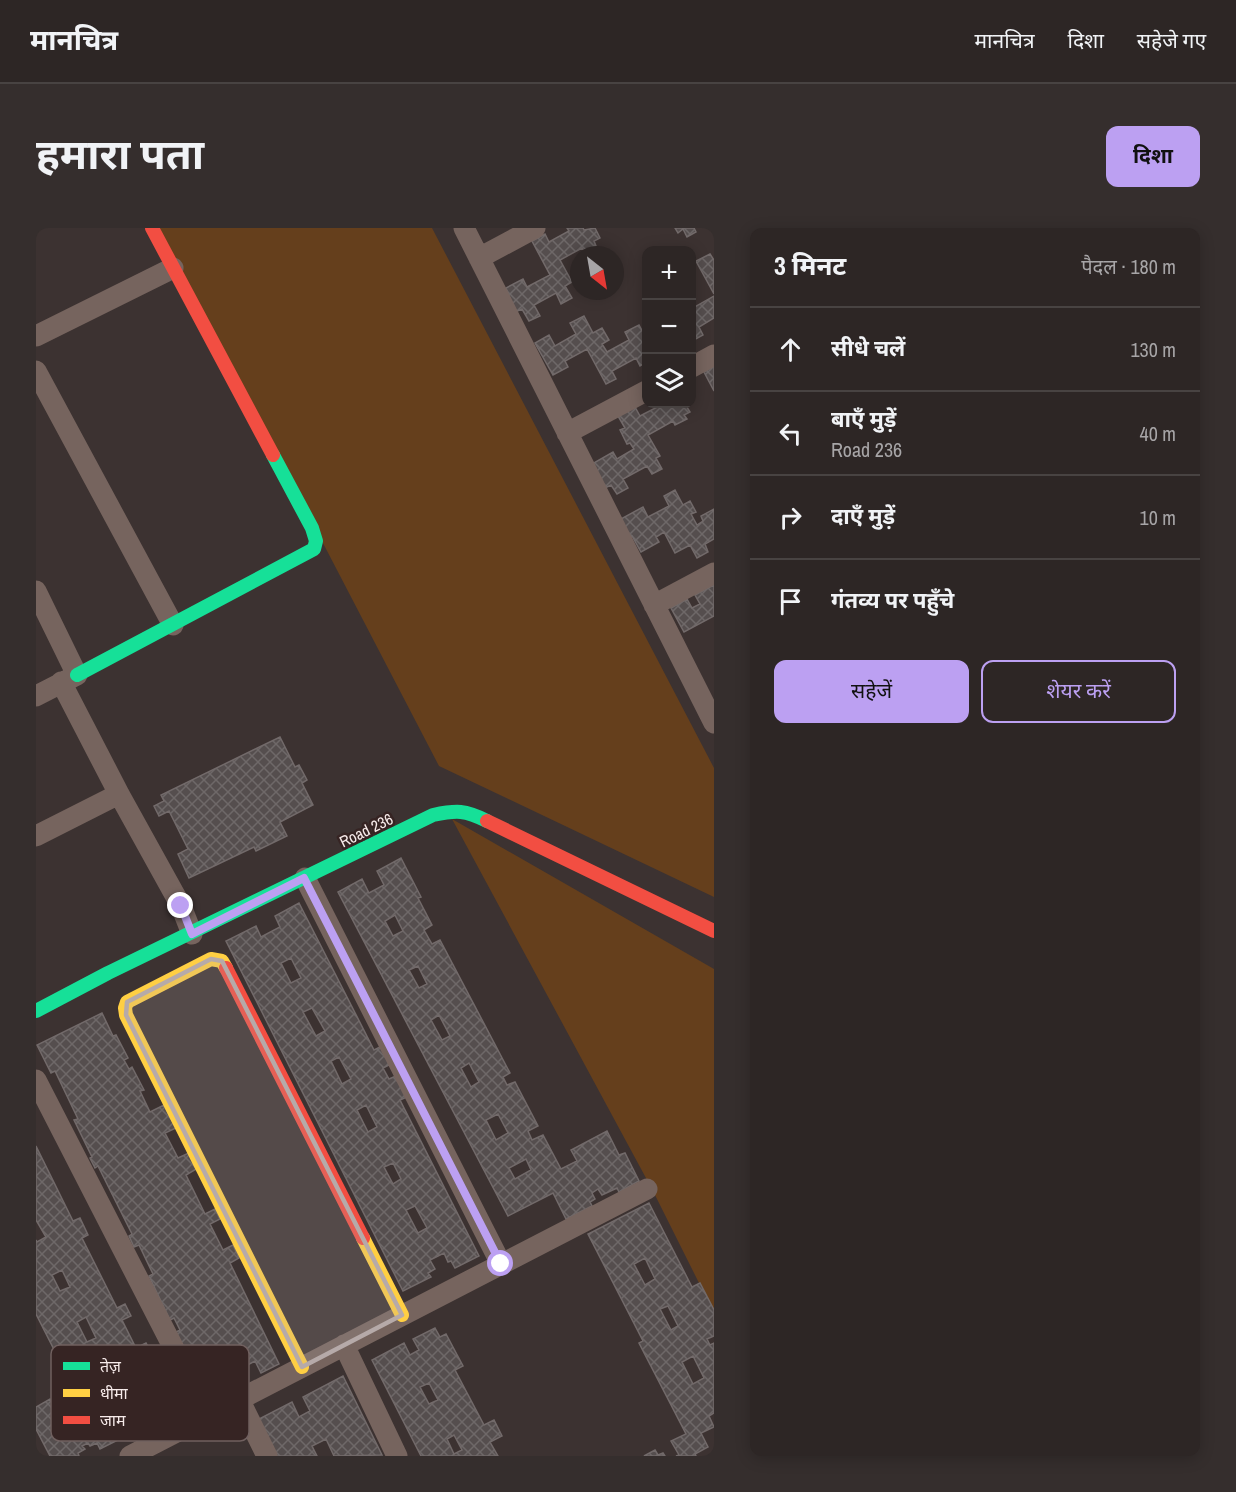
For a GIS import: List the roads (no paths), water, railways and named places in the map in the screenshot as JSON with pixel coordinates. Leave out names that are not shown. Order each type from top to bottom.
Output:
[{"type":"street","points":[[36,696],[306,555],[315,550],[317,544],[312,528],[152,228]]},
{"type":"street","points":[[464,228],[714,723]]},
{"type":"street","points":[[479,258],[536,228]]},
{"type":"street","points":[[36,336],[173,268]]},
{"type":"street","points":[[696,365],[714,355]]},
{"type":"street","points":[[36,371],[173,625]]},
{"type":"street","points":[[567,433],[642,393]]},
{"type":"street","points":[[654,605],[714,573]]},
{"type":"street","points":[[36,591],[69,679],[119,794],[181,906],[192,934]]},
{"type":"street","points":[[36,836],[119,794]]},
{"type":"street","name":"Road 236","points":[[36,1011],[108,973],[433,815],[444,812],[470,813],[714,931]]},
{"type":"street","points":[[304,878],[501,1264]]},
{"type":"street","points":[[302,1367],[126,1015],[127,1002],[211,960],[218,958],[222,961],[402,1315]]},
{"type":"street","points":[[36,1080],[172,1345]]},
{"type":"street","points":[[249,1395],[647,1189]]},
{"type":"street","points":[[344,1345],[396,1456]]},
{"type":"street","points":[[249,1420],[267,1456]]},
{"type":"street","points":[[130,1456],[159,1441]]}]
